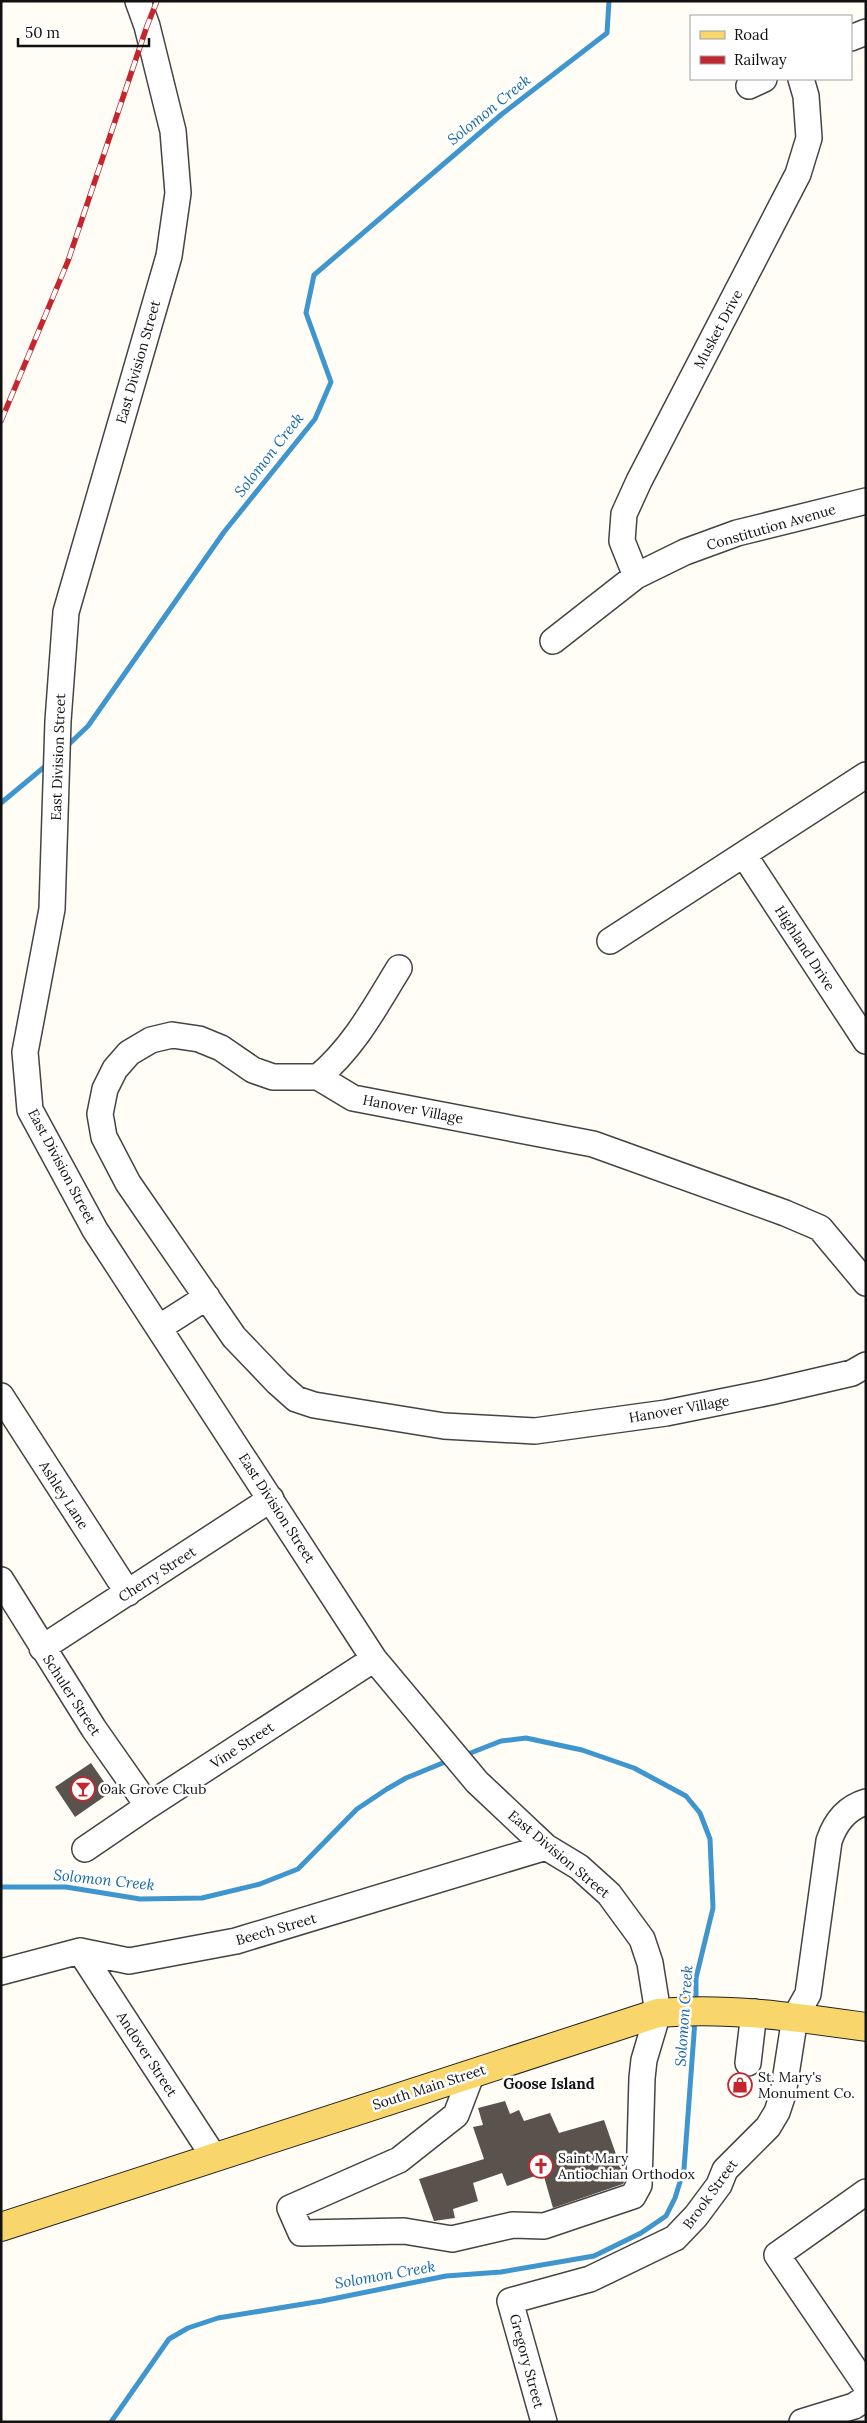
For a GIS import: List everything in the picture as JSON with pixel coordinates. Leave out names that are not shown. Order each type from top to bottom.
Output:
[{"type":"main road","name":"South Main Street","points":[[1,2227],[472,2074],[670,2012],[710,2010],[754,2012],[866,2027]]},
{"type":"street","name":"East Division Street","points":[[138,1],[147,26],[173,131],[178,193],[169,256],[66,612],[58,721],[52,909],[25,1052],[30,1110],[96,1230],[374,1659],[442,1737],[477,1782],[546,1847],[579,1867],[609,1894],[642,1939],[670,2012]]},
{"type":"street","points":[[852,38],[866,32]]},
{"type":"street","name":"Musket Drive","points":[[636,576],[622,541],[624,514],[638,481],[798,174],[809,138],[806,96],[800,80]]},
{"type":"street","name":"Constitution Avenue","points":[[553,640],[636,576],[685,552],[736,533],[866,500]]},
{"type":"street","points":[[610,941],[866,775]]},
{"type":"street","name":"Highland Drive","points":[[744,855],[866,1040]]},
{"type":"street","points":[[318,1077],[337,1062],[352,1044],[399,968]]},
{"type":"street","name":"Hanover Village","points":[[866,1283],[820,1228],[785,1213],[593,1144],[353,1098],[318,1077],[274,1077],[253,1070],[221,1048],[199,1039],[172,1035],[151,1040],[129,1053],[114,1069],[105,1089],[100,1114],[104,1137],[128,1183],[234,1337],[252,1358],[296,1399],[314,1405],[346,1411],[444,1426],[536,1431],[656,1414],[852,1373],[866,1366]]},
{"type":"street","points":[[160,1327],[207,1297]]},
{"type":"street","name":"Ashley Lane","points":[[1,1396],[128,1593]]},
{"type":"street","name":"Cherry Street","points":[[42,1648],[271,1499]]},
{"type":"street","name":"Schuler Street","points":[[4,1591],[148,1806]]},
{"type":"street","name":"Vine Street","points":[[85,1849],[374,1659]]},
{"type":"street","name":"Brook Street","points":[[510,2301],[597,2276],[675,2238],[687,2228],[719,2185],[725,2170],[768,2127],[777,2112],[782,2094],[795,2017],[808,1994],[829,1841],[833,1828],[845,1814],[866,1802]]},
{"type":"street","name":"Beech Street","points":[[1,1972],[80,1951],[129,1961],[236,1941],[546,1847]]},
{"type":"street","name":"Andover Street","points":[[80,1951],[214,2157]]},
{"type":"street","points":[[472,2074],[456,2115],[399,2160],[290,2208],[301,2233],[404,2232],[452,2239],[513,2225],[544,2226],[633,2196],[639,2185],[641,2087],[644,2060],[670,2012]]},
{"type":"street","points":[[748,2063],[754,2012]]},
{"type":"street","points":[[866,2192],[777,2255],[866,2386]]},
{"type":"street","name":"Gregory Street","points":[[510,2301],[544,2422]]},
{"type":"street","points":[[802,2422],[854,2406],[866,2398]]},
{"type":"building","name":"Oak Grove Ckub","points":[[91,1763],[111,1792],[75,1817],[55,1787]]},
{"type":"building","name":"Saint Mary Antiochian Orthodox","points":[[505,2101],[510,2114],[519,2110],[524,2121],[550,2113],[559,2133],[604,2120],[625,2180],[623,2184],[553,2208],[543,2173],[507,2186],[502,2173],[473,2183],[478,2201],[453,2209],[455,2218],[434,2221],[419,2179],[484,2159],[473,2127],[483,2125],[478,2108]]},
{"type":"waterway","name":"Solomon Creek","points":[[66,747],[88,726],[224,532],[315,419],[331,382],[306,313],[314,275],[502,114],[607,33],[609,1]]},
{"type":"waterway","name":"Solomon Creek","points":[[1,803],[49,763]]},
{"type":"waterway","name":"Solomon Creek","points":[[463,1756],[501,1741],[526,1738],[582,1750],[634,1768],[686,1796],[700,1813],[710,1839],[713,1908],[696,1978],[696,2004]]},
{"type":"waterway","name":"Solomon Creek","points":[[1,1887],[66,1887],[140,1899],[202,1898],[260,1884],[298,1869],[357,1809],[387,1789],[406,1778],[450,1760]]},
{"type":"waterway","name":"Solomon Creek","points":[[111,2422],[169,2339],[188,2328],[218,2318],[322,2301],[446,2276],[501,2272],[594,2256],[641,2233],[666,2216],[675,2198],[684,2169],[695,2020]]},
{"type":"railway","points":[[1,421],[68,261],[157,1]]},
{"type":"place","name":"Oak Grove Ckub","points":[[83,1789]]},
{"type":"place","name":"St. Mary's Monument Co.","points":[[740,2085]]},
{"type":"place","name":"Saint Mary Antiochian Orthodox","points":[[541,2166]]},
{"type":"district","name":"Goose Island","points":[[549,2084]]}]
